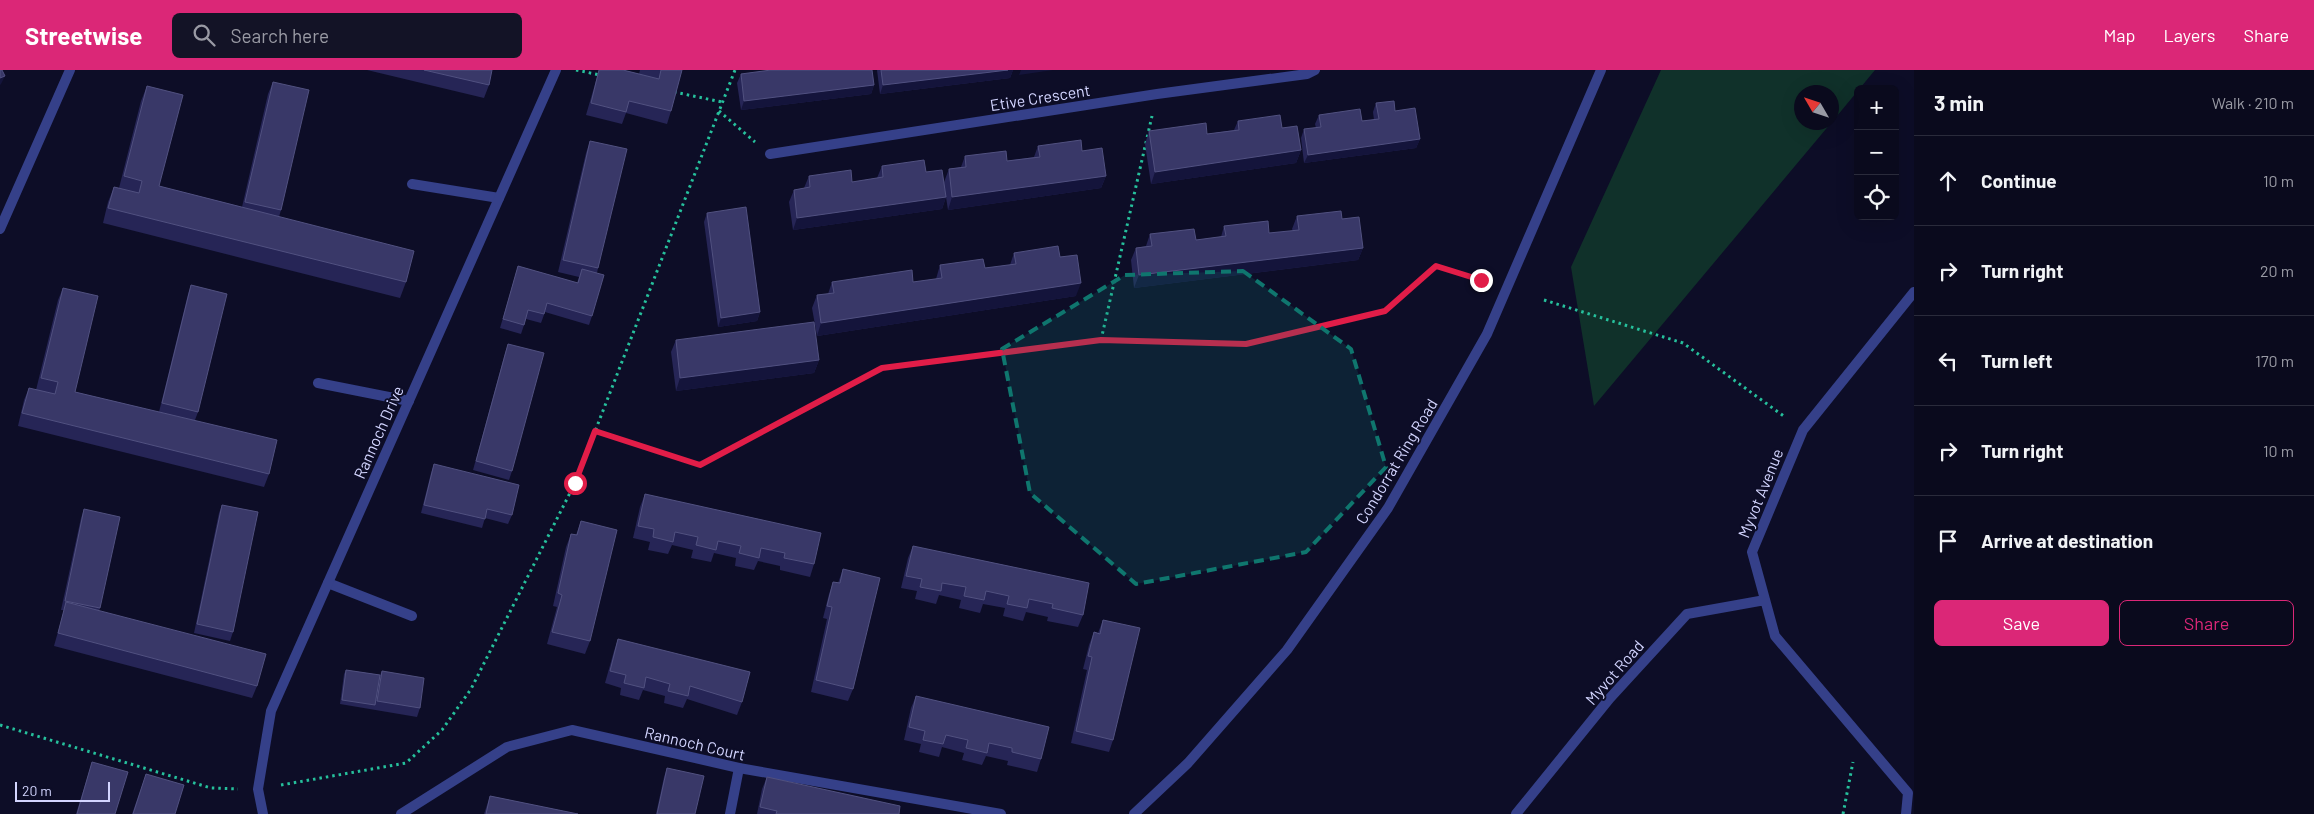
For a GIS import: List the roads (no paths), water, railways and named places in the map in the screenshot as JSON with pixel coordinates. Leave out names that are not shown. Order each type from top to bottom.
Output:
[{"type":"street","points":[[0,230],[70,70]]},
{"type":"street","name":"Rannoch Drive","points":[[264,814],[258,789],[271,712],[556,70]]},
{"type":"street","name":"Etive Crescent","points":[[770,154],[1157,94],[1307,74],[1316,70]]},
{"type":"street","name":"Condorrat Ring Road","points":[[1134,814],[1188,763],[1287,650],[1388,508],[1487,334],[1601,70]]},
{"type":"street","points":[[412,184],[498,198]]},
{"type":"street","name":"Myvot Avenue","points":[[1906,814],[1908,793],[1774,636],[1752,552],[1803,430],[1914,292]]},
{"type":"street","points":[[318,383],[409,401]]},
{"type":"street","points":[[328,583],[412,616]]},
{"type":"street","name":"Myvot Road","points":[[1516,814],[1610,698],[1686,614],[1765,600]]},
{"type":"street","name":"Rannoch Court","points":[[401,814],[507,747],[572,730],[739,768],[1001,814]]},
{"type":"street","points":[[730,814],[739,768]]}]
